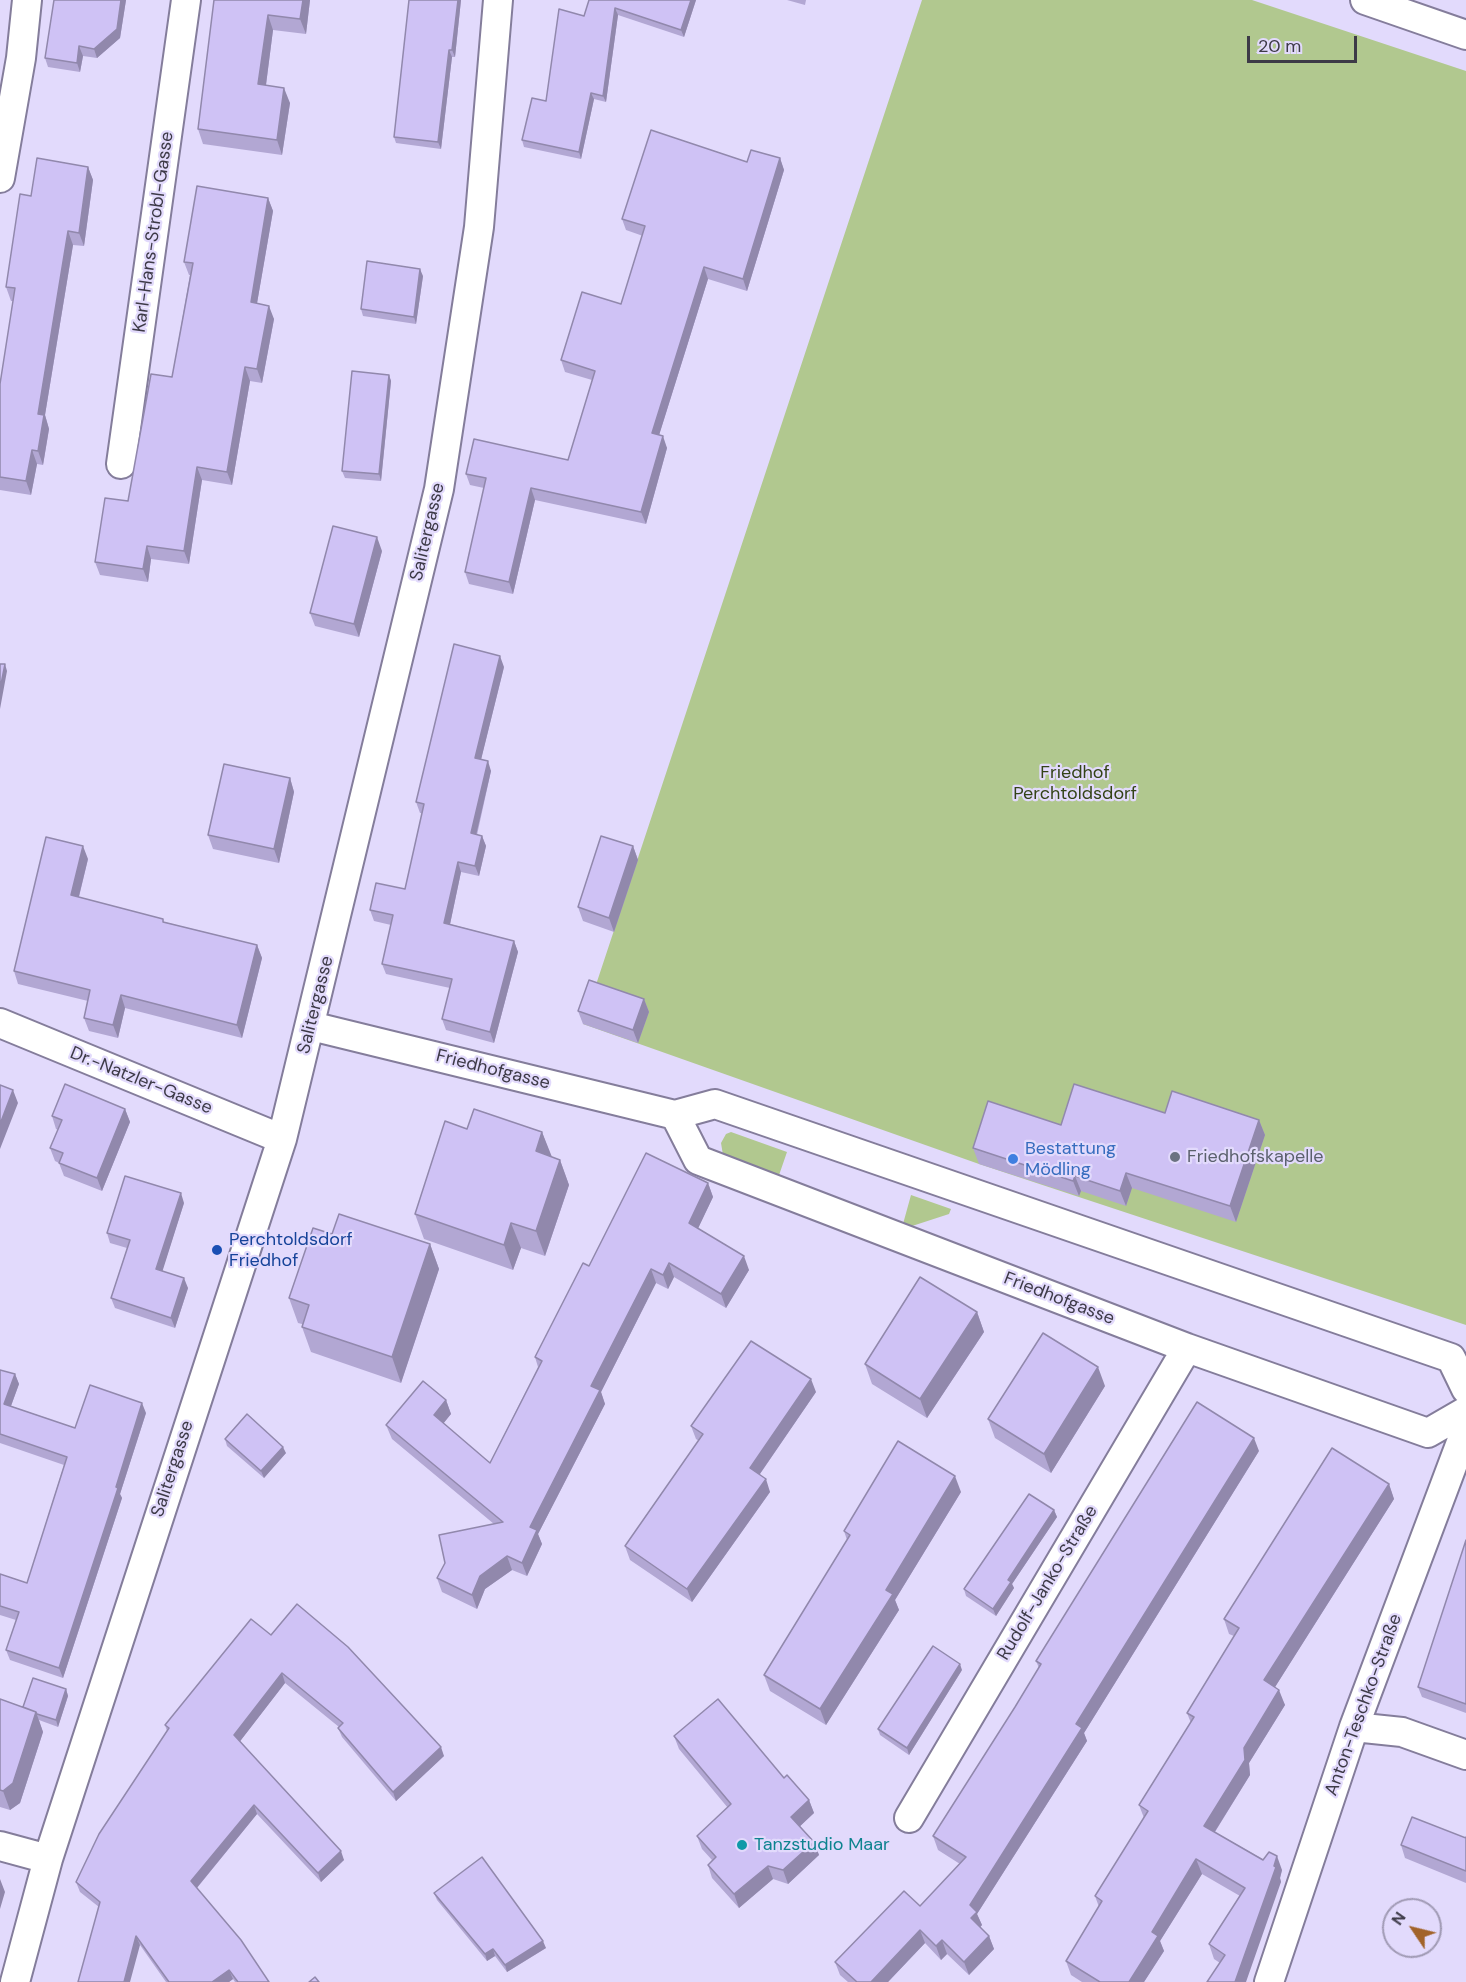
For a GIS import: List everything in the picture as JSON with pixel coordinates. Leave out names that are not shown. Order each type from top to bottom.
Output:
[{"type":"street","points":[[0,178],[21,58],[27,0]]},
{"type":"street","name":"Karl-Hans-Strobl-Gasse","points":[[121,464],[186,0]]},
{"type":"street","name":"Salitergasse","points":[[15,1982],[48,1859],[282,1139],[311,1026],[439,489],[479,227],[498,0]]},
{"type":"street","points":[[1365,0],[1466,36]]},
{"type":"street","name":"Dr.-Natzler-Gasse","points":[[0,1023],[282,1139]]},
{"type":"street","name":"Friedhofgasse","points":[[311,1026],[675,1115],[715,1104],[1451,1358],[1466,1389]]},
{"type":"street","name":"Friedhofgasse","points":[[675,1115],[698,1160],[1187,1348],[1428,1433],[1466,1411]]},
{"type":"street","name":"Rudolf-Janko-Straße","points":[[909,1818],[1187,1348]]},
{"type":"street","name":"Anton-Teschko-Straße","points":[[1269,1982],[1354,1727],[1466,1429]]},
{"type":"street","points":[[1354,1727],[1402,1732],[1466,1755]]},
{"type":"street","points":[[0,1846],[48,1859]]},
{"type":"green space","name":"Friedhof Perchtoldsdorf","points":[[922,0],[1252,0],[1466,71],[1466,1325],[979,1164],[583,1024]]},
{"type":"green space","points":[[731,1132],[787,1152],[777,1181],[723,1155],[721,1143],[726,1134]]},
{"type":"green space","points":[[911,1195],[951,1209],[949,1214],[906,1228],[903,1224]]},
{"type":"building","points":[[54,0],[121,0],[117,29],[94,49],[79,46],[77,63],[45,58]]},
{"type":"building","points":[[214,0],[303,0],[300,19],[268,15],[258,84],[284,88],[277,140],[198,129]]},
{"type":"building","points":[[409,0],[458,0],[452,50],[449,50],[438,142],[394,137]]},
{"type":"building","points":[[589,0],[691,0],[681,30],[615,8],[603,96],[591,93],[579,152],[522,140],[532,98],[546,101],[559,9],[584,16]]},
{"type":"building","points":[[651,130],[747,162],[751,150],[780,158],[743,279],[704,267],[652,433],[663,436],[641,512],[531,488],[509,582],[465,572],[486,478],[466,474],[474,439],[568,460],[595,371],[561,360],[582,292],[621,304],[645,226],[622,219]]},
{"type":"building","points":[[37,158],[88,167],[79,233],[68,231],[38,414],[44,415],[38,451],[32,450],[26,481],[0,477],[0,384],[15,288],[6,287],[20,194],[31,196]]},
{"type":"building","points":[[197,186],[268,198],[251,302],[269,306],[257,369],[245,367],[227,472],[197,467],[184,551],[147,546],[143,569],[95,562],[105,498],[128,501],[151,374],[172,377],[193,263],[184,262]]},
{"type":"building","points":[[367,261],[420,269],[414,317],[361,309]]},
{"type":"building","points":[[352,371],[389,375],[379,474],[342,471]]},
{"type":"building","points":[[333,526],[377,537],[354,624],[310,613]]},
{"type":"building","points":[[454,644],[500,656],[475,758],[488,761],[471,833],[482,836],[475,866],[458,862],[444,923],[514,941],[490,1032],[442,1019],[452,979],[382,964],[393,915],[370,910],[376,883],[405,889],[424,804],[416,802]]},
{"type":"building","points":[[0,664],[5,664],[0,689]]},
{"type":"building","points":[[224,764],[290,778],[274,849],[208,835]]},
{"type":"building","points":[[601,836],[633,846],[609,918],[578,907]]},
{"type":"building","points":[[46,837],[83,846],[71,895],[163,919],[163,922],[257,945],[237,1025],[121,995],[113,1025],[84,1018],[90,990],[14,971]]},
{"type":"building","points":[[589,980],[644,999],[633,1030],[578,1011]]},
{"type":"building","points":[[65,1084],[125,1109],[97,1178],[59,1163],[63,1153],[50,1148],[62,1120],[52,1116]]},
{"type":"building","points":[[1074,1084],[1165,1113],[1172,1091],[1259,1120],[1230,1206],[1126,1173],[1120,1191],[1075,1176],[1073,1181],[973,1148],[988,1101],[1061,1125]]},
{"type":"building","points":[[0,1085],[13,1090],[0,1124]]},
{"type":"building","points":[[474,1109],[542,1132],[536,1151],[560,1160],[536,1231],[511,1223],[504,1245],[415,1214],[445,1121],[467,1129]]},
{"type":"building","points":[[646,1153],[708,1183],[689,1223],[744,1256],[721,1294],[669,1263],[663,1275],[651,1269],[591,1386],[600,1390],[530,1527],[537,1530],[522,1563],[507,1556],[480,1576],[472,1595],[437,1578],[445,1563],[439,1535],[503,1522],[386,1425],[423,1381],[446,1400],[434,1415],[490,1463],[542,1361],[535,1357],[583,1263],[589,1266]]},
{"type":"building","points":[[125,1176],[181,1193],[156,1269],[184,1278],[171,1318],[111,1298],[130,1240],[107,1233]]},
{"type":"building","points":[[339,1214],[430,1244],[392,1357],[302,1327],[309,1305],[289,1298],[313,1228],[332,1234]]},
{"type":"building","points":[[920,1277],[977,1312],[920,1399],[865,1364]]},
{"type":"building","points":[[1043,1333],[1098,1367],[1044,1454],[988,1419]]},
{"type":"building","points":[[751,1341],[811,1379],[750,1468],[766,1479],[687,1589],[625,1546],[703,1434],[691,1426]]},
{"type":"building","points":[[0,1370],[15,1374],[4,1404],[75,1428],[90,1385],[142,1403],[116,1487],[118,1488],[59,1668],[6,1650],[19,1612],[0,1606],[0,1574],[27,1583],[67,1457],[0,1434]]},
{"type":"building","points":[[1197,1402],[1254,1438],[1076,1724],[1082,1728],[970,1905],[977,1912],[971,1918],[989,1936],[964,1962],[942,1940],[936,1946],[920,1930],[871,1982],[857,1982],[835,1962],[904,1891],[920,1906],[966,1857],[933,1836],[1015,1707],[1041,1664],[1036,1661]]},
{"type":"building","points":[[247,1414],[283,1447],[261,1471],[225,1439]]},
{"type":"building","points":[[898,1441],[955,1476],[886,1590],[893,1594],[820,1709],[764,1675],[850,1535],[844,1531]]},
{"type":"building","points":[[1332,1448],[1389,1484],[1264,1680],[1279,1690],[1244,1748],[1245,1760],[1204,1826],[1263,1860],[1269,1852],[1277,1856],[1274,1866],[1276,1867],[1235,1982],[1207,1982],[1225,1955],[1209,1944],[1245,1888],[1196,1859],[1152,1932],[1158,1936],[1129,1982],[1100,1982],[1066,1961],[1102,1901],[1095,1896],[1148,1811],[1139,1805],[1194,1717],[1187,1713],[1239,1628],[1224,1619]]},
{"type":"building","points":[[1029,1494],[1054,1510],[1008,1580],[1011,1582],[993,1609],[964,1589]]},
{"type":"building","points":[[1466,1540],[1466,1704],[1418,1687]]},
{"type":"building","points":[[297,1604],[348,1647],[441,1747],[393,1792],[338,1728],[343,1723],[282,1673],[234,1735],[341,1851],[318,1873],[254,1805],[191,1881],[241,1940],[269,1982],[238,1982],[229,1970],[212,1982],[169,1982],[136,1936],[124,1982],[78,1982],[100,1902],[76,1882],[99,1834],[169,1728],[165,1725],[251,1619],[271,1635]]},
{"type":"building","points":[[933,1646],[960,1664],[907,1748],[878,1729]]},
{"type":"building","points":[[33,1678],[66,1689],[56,1720],[23,1707]]},
{"type":"building","points":[[0,1699],[36,1712],[13,1783],[3,1791],[0,1790]]},
{"type":"building","points":[[718,1699],[784,1778],[787,1775],[809,1800],[791,1817],[814,1842],[783,1870],[768,1866],[734,1894],[708,1865],[716,1857],[697,1836],[731,1804],[674,1736]]},
{"type":"building","points":[[1412,1817],[1466,1838],[1466,1871],[1401,1845]]},
{"type":"building","points":[[482,1857],[543,1941],[505,1965],[493,1949],[485,1954],[434,1893]]},
{"type":"building","points":[[315,1977],[319,1982],[309,1982]]},
{"type":"place","name":"Friedhofskapelle","points":[[1175,1157]]},
{"type":"place","name":"Bestattung Mödling","points":[[1013,1159]]},
{"type":"place","name":"Perchtoldsdorf Friedhof","points":[[217,1250]]},
{"type":"place","name":"Tanzstudio Maar","points":[[742,1845]]}]
